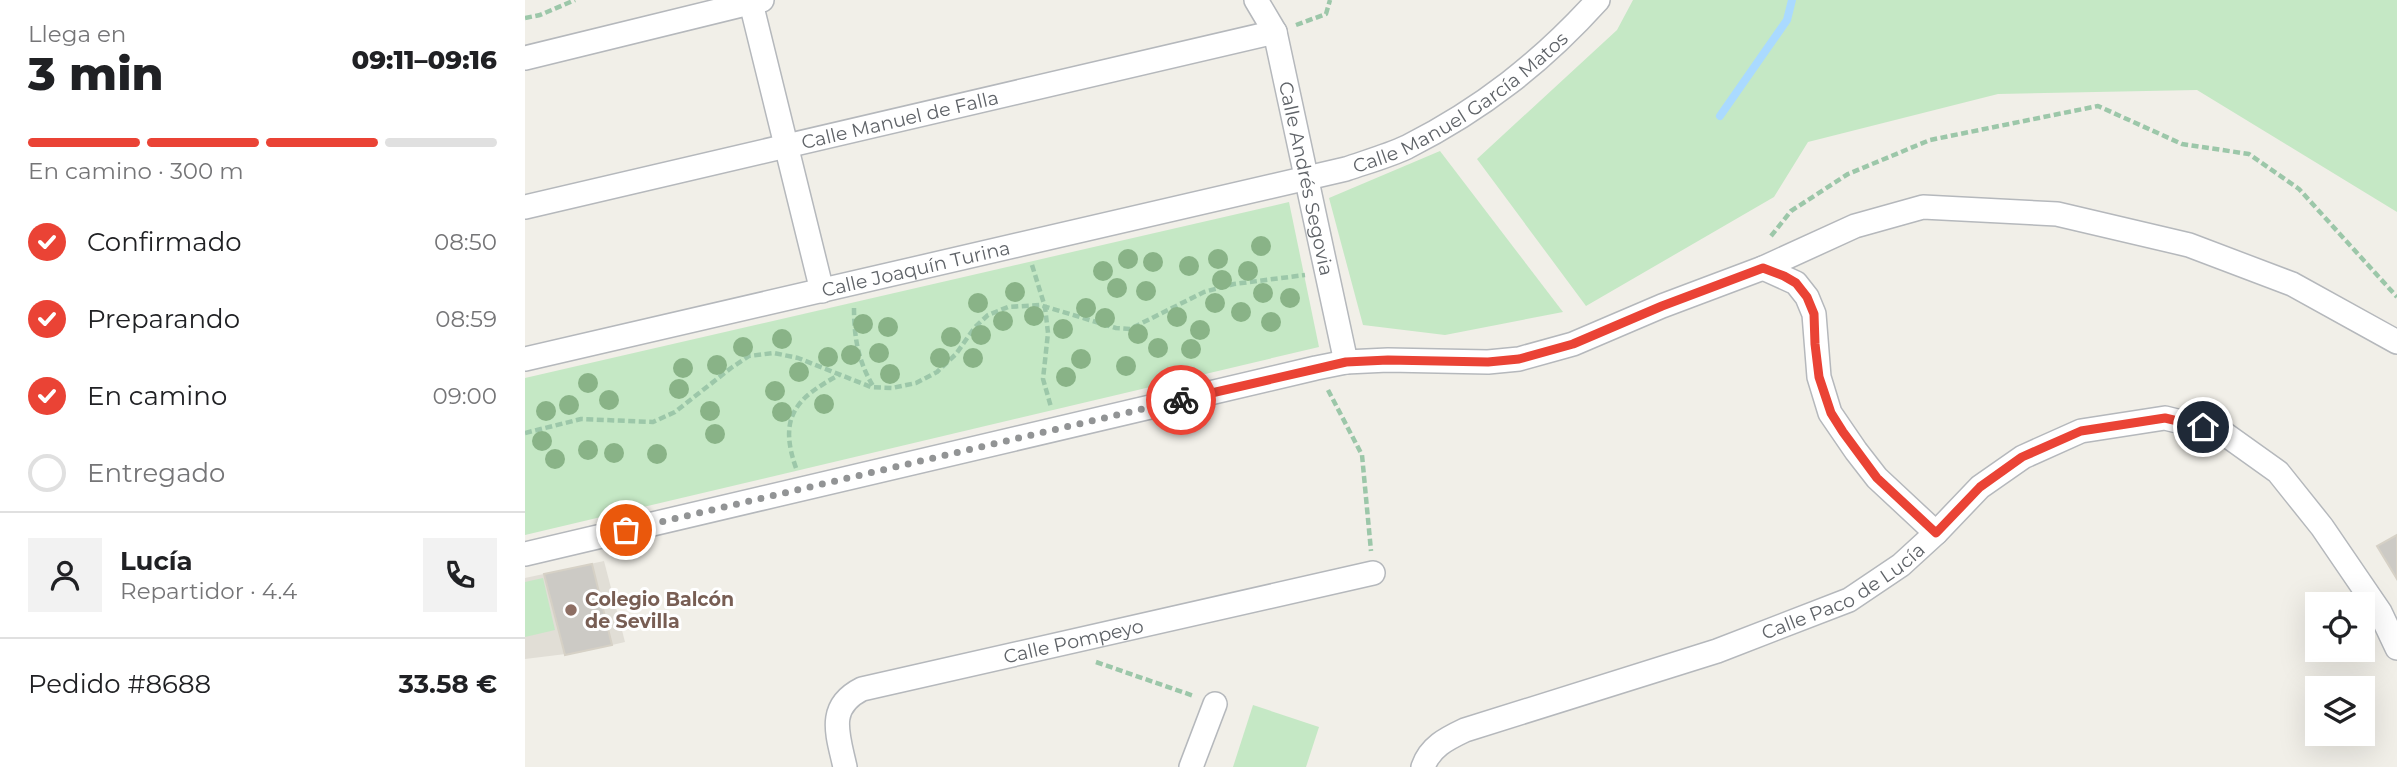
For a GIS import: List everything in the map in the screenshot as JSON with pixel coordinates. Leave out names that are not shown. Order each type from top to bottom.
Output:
[{"type":"street","name":"Calle Andrés Segovia","points":[[1256,0],[1275,32],[1346,362]]},
{"type":"street","name":"Calle Manuel García Matos","points":[[1307,179],[1346,169],[1405,148],[1463,115],[1518,78],[1564,38],[1598,0]]},
{"type":"street","points":[[525,58],[756,1],[786,146],[822,291]]},
{"type":"street","name":"Calle Manuel de Falla","points":[[525,207],[1275,32]]},
{"type":"street","name":"Calle Joaquín Turina","points":[[525,359],[1307,179]]},
{"type":"street","points":[[525,554],[1346,362],[1488,362],[1519,359],[1573,344],[1662,306],[1763,268],[1855,226],[1923,207],[2057,214],[2189,245],[2292,284],[2397,342]]},
{"type":"street","points":[[1763,268],[1796,283],[1807,297],[1814,314],[1819,377],[1831,413],[1877,478],[1936,533]]},
{"type":"street","name":"Calle Paco de Lucía","points":[[1423,767],[1427,755],[1443,740],[1465,730],[1717,651],[1849,600],[1901,565],[1980,487],[2022,457],[2081,431],[2165,418],[2222,432],[2278,472],[2322,527],[2380,612],[2397,648]]},
{"type":"street","name":"Calle Pompeyo","points":[[845,767],[837,732],[837,715],[850,695],[862,689],[1373,573]]},
{"type":"street","points":[[1191,767],[1215,704]]},
{"type":"path","points":[[525,18],[540,15],[575,0]]},
{"type":"path","points":[[1275,32],[1326,14],[1330,0]]},
{"type":"path","points":[[1763,268],[1772,235],[1791,211],[1848,174],[1930,139],[2098,106],[2182,144],[2249,154],[2299,189],[2397,297]]},
{"type":"path","points":[[1024,244],[1045,307],[1048,333],[1043,379],[1059,429]]},
{"type":"path","points":[[525,433],[581,419],[653,422],[675,412],[750,356],[774,353],[798,358],[873,387],[892,388],[916,383],[937,372],[956,354],[975,327],[988,315],[1008,307],[1040,305],[1116,328],[1131,329],[1204,292],[1234,284],[1327,272]]},
{"type":"path","points":[[854,302],[855,343],[862,368],[873,387]]},
{"type":"path","points":[[1316,368],[1362,455],[1373,573]]},
{"type":"path","points":[[804,488],[793,459],[789,433],[792,416],[801,401],[815,388],[840,375]]},
{"type":"path","points":[[1089,660],[1215,704]]},
{"type":"shaded area","name":"Colegio Balcón de Sevilla","points":[[604,561],[625,642],[582,652],[525,659],[525,578]]},
{"type":"green space","points":[[1633,0],[2397,0],[2397,212],[2197,90],[1998,94],[1808,142],[1774,197],[1586,306],[1477,159],[1617,30]]},
{"type":"green space","points":[[1440,151],[1563,312],[1445,335],[1363,325],[1329,198]]},
{"type":"green space","points":[[1289,202],[1319,347],[525,535],[525,378]]},
{"type":"green space","points":[[543,578],[555,630],[525,637],[525,582]]},
{"type":"green space","points":[[1253,705],[1319,727],[1306,767],[1233,767]]},
{"type":"building","points":[[2397,535],[2397,579],[2377,546]]},
{"type":"building","points":[[592,564],[612,645],[565,655],[544,574]]},
{"type":"waterway","points":[[1720,116],[1787,20],[1792,0]]},
{"type":"way so far","points":[[626,530],[1181,400]]},
{"type":"place","name":"Colegio Balcón de Sevilla","points":[[571,610]]},
{"type":"route","points":[[1181,400],[1346,362],[1488,362],[1519,359],[1573,344],[1662,306],[1763,268],[1796,283],[1807,297],[1814,314],[1819,377],[1831,413],[1843,432],[1877,478],[1936,533],[1980,487],[2022,457],[2081,431],[2165,418],[2203,427]]}]
